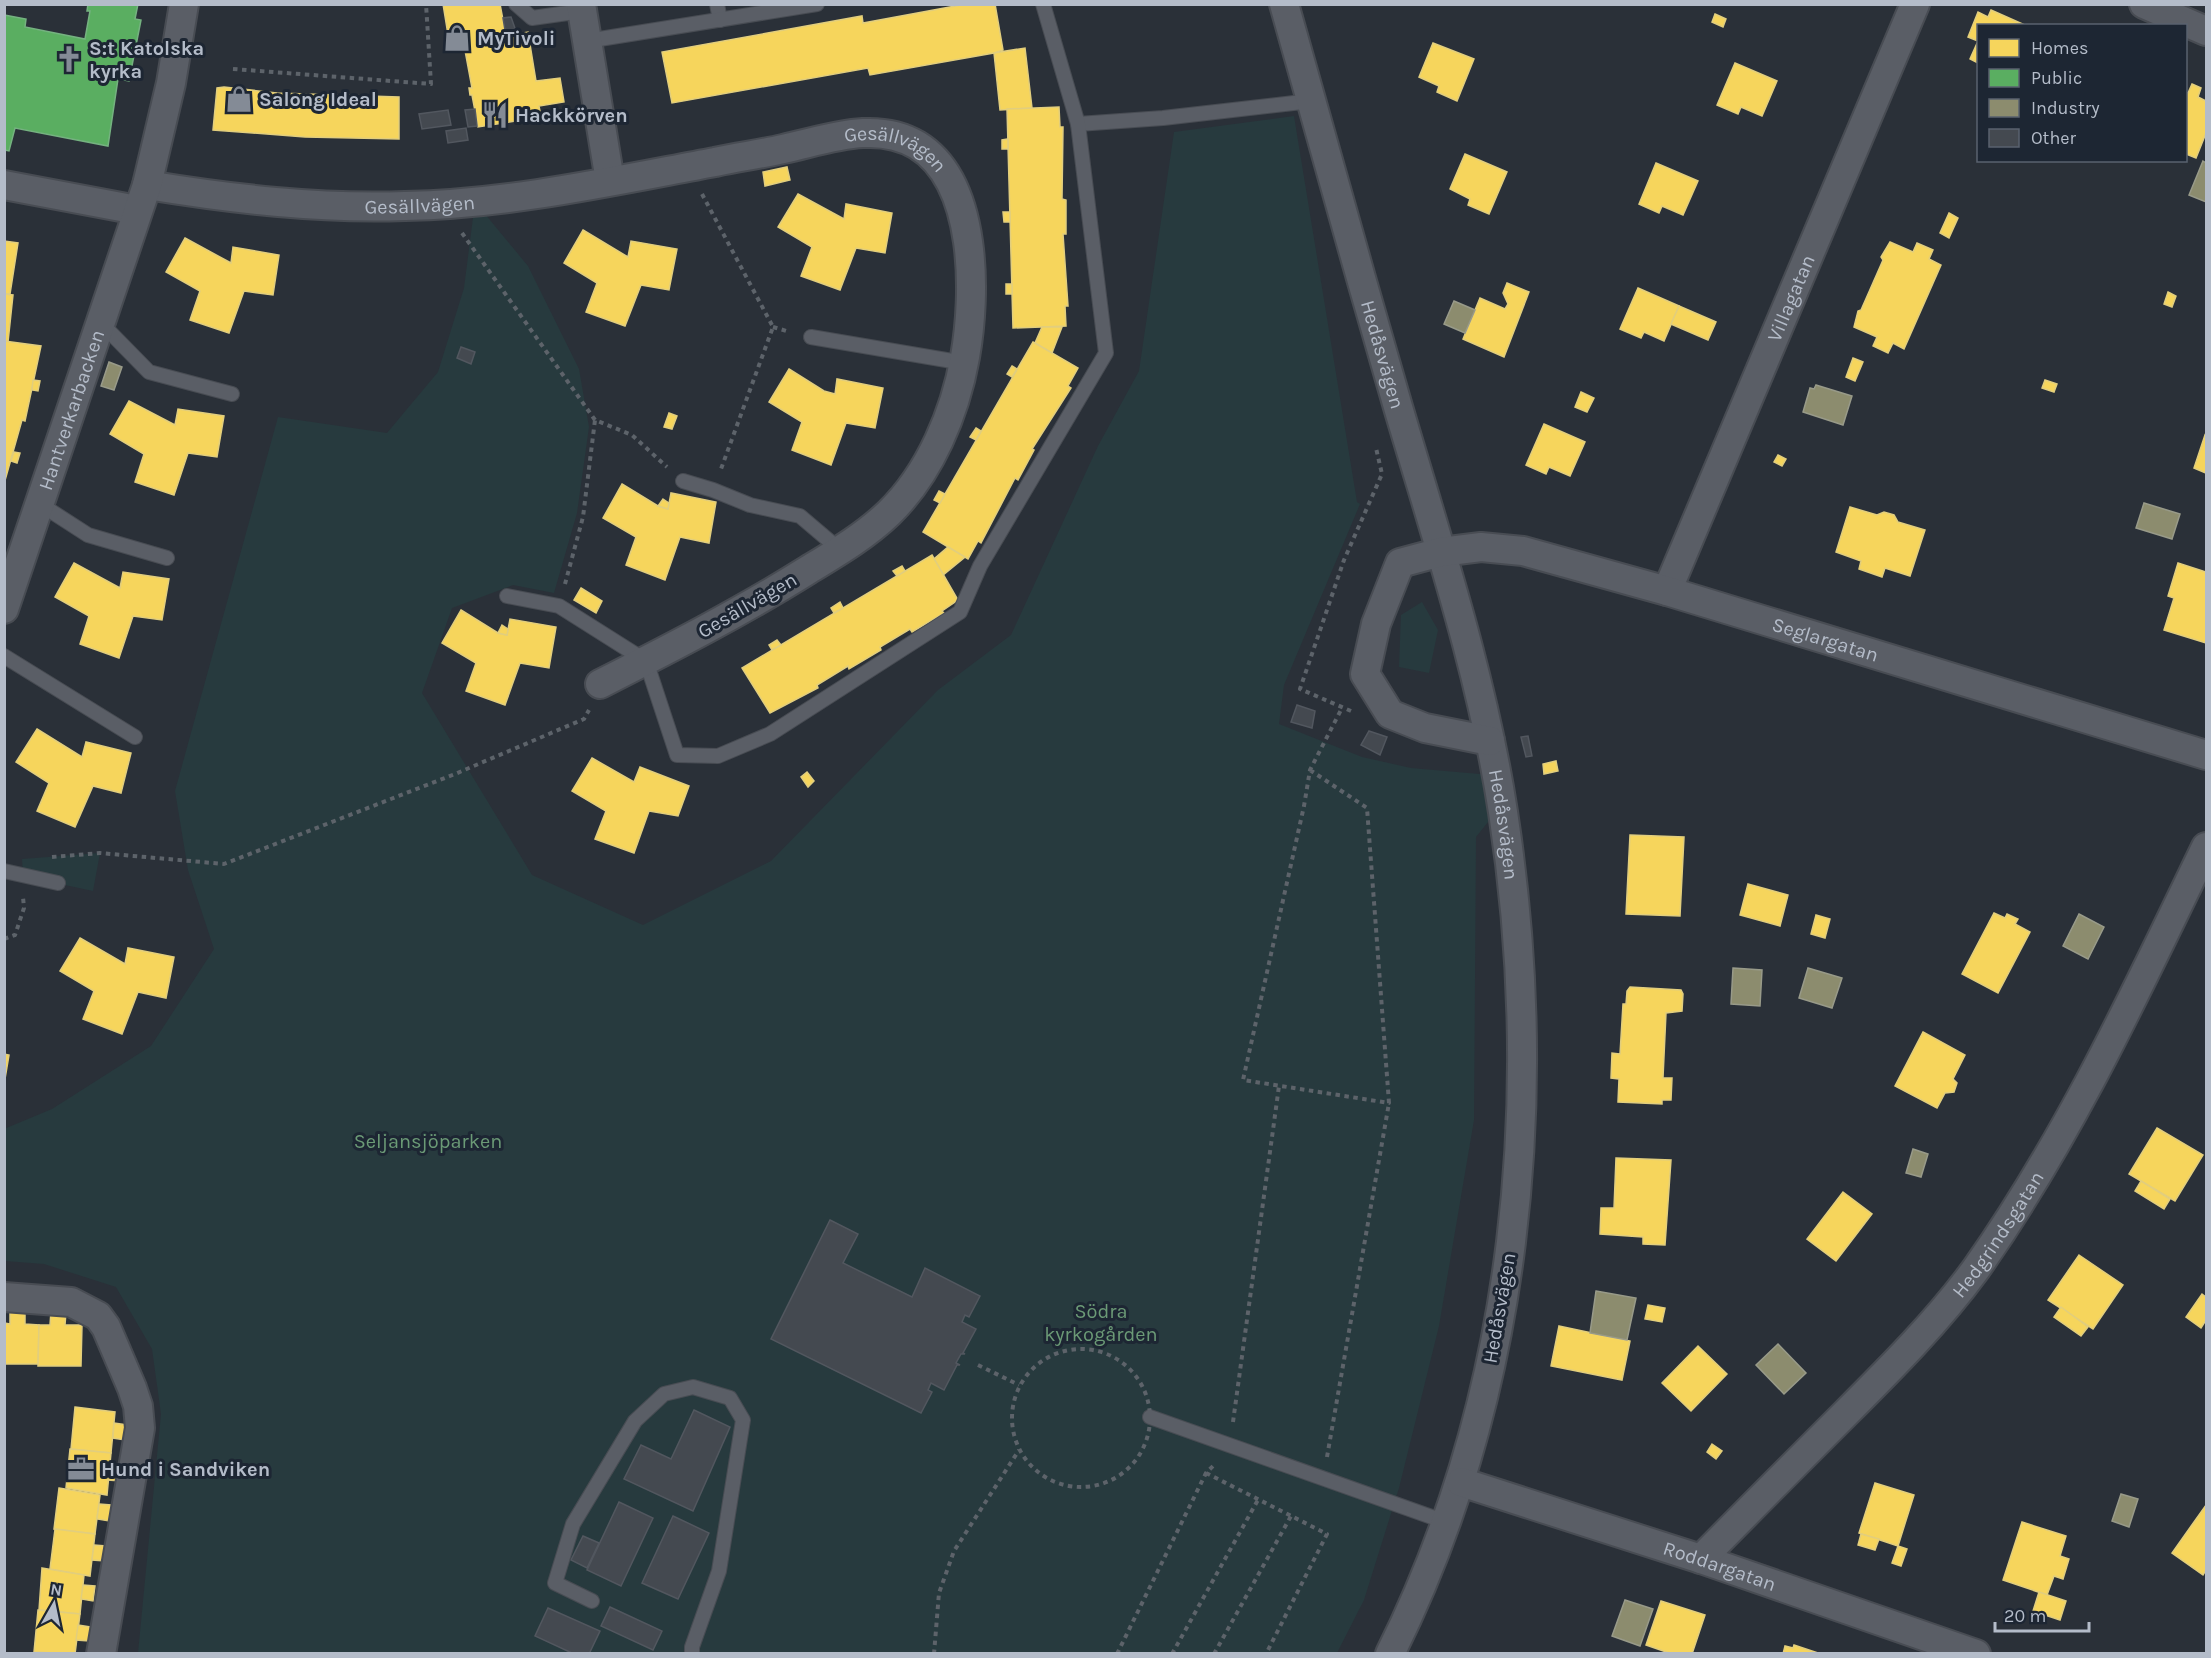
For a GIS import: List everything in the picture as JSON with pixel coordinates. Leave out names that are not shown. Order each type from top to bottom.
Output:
[{"type":"street","name":"Hantverkarbacken","points":[[4,609],[142,197],[171,83],[184,4]]},
{"type":"street","name":"Hedåsvägen","points":[[1284,4],[1441,552],[1490,741],[1503,810],[1519,939],[1522,1092],[1518,1174],[1503,1308],[1461,1482],[1413,1607],[1390,1653]]},
{"type":"street","name":"Villagatan","points":[[1667,591],[1915,4]]},
{"type":"street","points":[[2144,4],[2206,31]]},
{"type":"street","points":[[582,8],[610,181]]},
{"type":"street","name":"Gesällvägen","points":[[142,197],[231,199],[347,207],[458,203],[610,181],[851,133],[874,133],[896,137],[914,143],[930,154],[951,179],[958,195],[968,241],[971,301],[964,363],[946,422],[931,455],[911,487],[890,512],[840,550],[744,610],[600,684]]},
{"type":"street","points":[[4,185],[142,197]]},
{"type":"street","name":"Seglargatan","points":[[1490,741],[1425,729],[1390,714],[1365,674],[1376,624],[1400,563],[1441,552],[1481,547],[1523,551],[1667,591],[2206,755]]},
{"type":"street","name":"Hedgrindsgatan","points":[[1701,1558],[1875,1384],[1925,1331],[1975,1270],[2041,1170],[2100,1066],[2206,847]]},
{"type":"street","points":[[4,1297],[71,1302],[98,1316],[124,1365],[138,1406],[140,1428],[101,1653]]},
{"type":"street","name":"Roddargatan","points":[[1461,1482],[1701,1558],[1976,1653]]},
{"type":"lane","points":[[516,4],[532,18],[582,8]]},
{"type":"lane","points":[[717,4],[720,20]]},
{"type":"lane","points":[[587,41],[817,4]]},
{"type":"lane","points":[[507,596],[559,606],[646,661],[676,755],[718,756],[770,734],[960,612],[980,566],[1106,353],[1078,124],[1043,4]]},
{"type":"lane","points":[[1078,124],[1163,118],[1311,101]]},
{"type":"lane","points":[[100,322],[149,372],[232,394]]},
{"type":"lane","points":[[810,337],[964,363]]},
{"type":"lane","points":[[683,481],[713,490],[750,506],[800,516],[840,550]]},
{"type":"lane","points":[[40,504],[88,535],[167,558]]},
{"type":"lane","points":[[4,656],[135,737]]},
{"type":"lane","points":[[4,871],[58,883]]},
{"type":"lane","points":[[592,1601],[555,1583],[573,1524],[635,1421],[664,1394],[693,1387],[730,1398],[743,1420],[718,1571],[692,1647],[692,1653]]},
{"type":"lane","points":[[1150,1417],[1446,1522]]},
{"type":"path","points":[[233,69],[431,84],[426,4]]},
{"type":"path","points":[[698,165],[697,185],[773,327],[713,490]]},
{"type":"path","points":[[458,203],[460,231],[595,420],[632,435],[683,481]]},
{"type":"path","points":[[559,606],[583,517],[595,420]]},
{"type":"path","points":[[1352,711],[1300,689],[1344,560],[1382,474],[1374,441]]},
{"type":"path","points":[[4,939],[15,935],[24,908],[22,860],[100,853],[224,864],[455,774],[584,719],[600,684]]},
{"type":"path","points":[[1342,708],[1310,770],[1243,1080],[1389,1103]]},
{"type":"path","points":[[1310,770],[1366,808],[1389,1103],[1323,1479]]},
{"type":"path","points":[[1230,1447],[1279,1086]]},
{"type":"path","points":[[1074,1349],[1096,1350],[1117,1359],[1134,1374],[1146,1394],[1150,1417],[1147,1440],[1136,1461],[1119,1476],[1098,1486],[1075,1487],[1053,1482],[1033,1469],[1019,1450],[1012,1429],[1012,1407],[1019,1385],[1033,1367],[1052,1355],[1074,1349]]},
{"type":"path","points":[[978,1365],[1019,1385]]},
{"type":"path","points":[[934,1653],[939,1593],[954,1551],[1019,1450]]},
{"type":"path","points":[[1117,1653],[1206,1473],[1327,1534],[1266,1653]]},
{"type":"path","points":[[1172,1653],[1259,1498]]},
{"type":"path","points":[[1214,1653],[1291,1516]]},
{"type":"green space","points":[[1294,116],[1357,502],[1360,504],[1284,685],[1279,724],[1362,757],[1411,768],[1491,775],[1496,812],[1476,837],[1474,1120],[1439,1326],[1399,1488],[1364,1600],[1337,1653],[138,1653],[161,1414],[152,1349],[116,1287],[44,1264],[5,1261],[4,1129],[52,1109],[151,1046],[214,949],[188,870],[175,791],[278,417],[387,433],[438,372],[464,288],[475,202],[528,266],[579,369],[589,427],[577,513],[554,593],[513,585],[452,608],[422,693],[532,875],[643,925],[771,861],[938,690],[1011,635],[1098,446],[1139,371],[1174,132]]},
{"type":"green space","points":[[1422,602],[1438,630],[1429,673],[1399,667],[1401,615]]},
{"type":"green space","points":[[100,853],[93,891],[23,876],[22,859]]},
{"type":"building: Homes","points":[[443,4],[500,4],[506,36],[528,32],[536,81],[560,78],[564,102],[539,106],[541,117],[478,127],[472,95],[470,95],[469,88],[472,88],[464,45],[450,47]]},
{"type":"building: Homes","points":[[966,4],[995,4],[1003,50],[994,53],[870,75],[868,68],[672,103],[662,52],[862,16],[863,23]]},
{"type":"building: Homes","points":[[1991,10],[2022,24],[1977,24],[1977,41],[1968,37],[1978,12],[1988,17]]},
{"type":"building: Homes","points":[[1715,14],[1726,19],[1723,27],[1712,22]]},
{"type":"building: Homes","points":[[1433,43],[1474,59],[1457,101],[1437,92],[1439,86],[1419,77]]},
{"type":"building: Homes","points":[[1977,43],[1977,62],[1970,59]]},
{"type":"building: Homes","points":[[1025,48],[1032,108],[1000,110],[994,53]]},
{"type":"building: Homes","points":[[1735,63],[1777,81],[1762,116],[1741,107],[1738,114],[1717,105]]},
{"type":"building: Homes","points":[[2192,84],[2201,88],[2198,97],[2206,101],[2206,133],[2196,158],[2187,154],[2188,93]]},
{"type":"building: Homes","points":[[217,88],[277,93],[399,97],[399,139],[305,137],[213,130]]},
{"type":"building: Homes","points":[[1059,107],[1060,127],[1063,127],[1062,199],[1066,200],[1066,234],[1063,234],[1068,306],[1065,306],[1066,326],[1013,328],[1007,109]]},
{"type":"building: Homes","points":[[1008,139],[1008,149],[1002,149],[1002,140]]},
{"type":"building: Homes","points":[[1465,154],[1507,172],[1489,214],[1468,205],[1470,199],[1450,189]]},
{"type":"building: Homes","points":[[1656,163],[1698,181],[1683,215],[1662,206],[1659,213],[1639,204]]},
{"type":"building: Homes","points":[[787,167],[790,180],[765,186],[763,172]]},
{"type":"building: Homes","points":[[798,194],[844,219],[846,204],[892,213],[885,253],[856,248],[840,290],[801,276],[812,247],[778,227]]},
{"type":"building: Homes","points":[[1003,212],[1010,212],[1010,222],[1004,222]]},
{"type":"building: Homes","points":[[1949,213],[1958,218],[1949,238],[1940,233]]},
{"type":"building: Homes","points":[[583,230],[628,257],[631,241],[677,249],[669,290],[641,285],[625,326],[586,312],[597,283],[564,263]]},
{"type":"building: Homes","points":[[185,238],[231,263],[233,247],[279,255],[273,295],[244,291],[229,333],[190,320],[200,291],[166,272]]},
{"type":"building: Homes","points":[[4,241],[18,243],[10,294],[4,294]]},
{"type":"building: Homes","points":[[1890,242],[1913,252],[1917,243],[1933,250],[1929,259],[1941,265],[1904,349],[1893,343],[1888,353],[1873,346],[1877,337],[1854,327],[1858,311],[1861,310],[1883,260],[1881,257]]},
{"type":"building: Homes","points":[[1507,283],[1529,292],[1504,357],[1463,339],[1480,298],[1505,309],[1508,304],[1503,293]]},
{"type":"building: Homes","points":[[1006,284],[1012,284],[1012,294],[1006,294]]},
{"type":"building: Homes","points":[[1638,288],[1679,306],[1664,341],[1644,332],[1641,338],[1620,329]]},
{"type":"building: Homes","points":[[2168,292],[2176,296],[2172,307],[2164,304]]},
{"type":"building: Homes","points":[[4,294],[13,295],[8,342],[4,341]]},
{"type":"building: Homes","points":[[1679,306],[1716,322],[1708,340],[1671,324]]},
{"type":"building: Homes","points":[[1042,327],[1062,327],[1052,353],[1035,343]]},
{"type":"building: Homes","points":[[4,341],[41,346],[25,421],[22,420],[4,484]]},
{"type":"building: Homes","points":[[1033,342],[1078,368],[1068,386],[1071,388],[1032,449],[1034,450],[1018,480],[1015,478],[981,543],[978,541],[968,559],[923,532]]},
{"type":"building: Homes","points":[[1853,358],[1863,362],[1855,381],[1846,377]]},
{"type":"building: Homes","points":[[1012,366],[1017,369],[1012,377],[1007,374]]},
{"type":"building: Homes","points":[[789,369],[824,391],[835,394],[837,379],[883,388],[875,428],[846,423],[831,465],[792,450],[802,422],[769,402]]},
{"type":"building: Homes","points":[[33,380],[40,381],[38,391],[32,390]]},
{"type":"building: Homes","points":[[2045,380],[2057,384],[2054,392],[2042,388]]},
{"type":"building: Homes","points":[[1581,392],[1594,398],[1587,412],[1575,407]]},
{"type":"building: Homes","points":[[129,401],[175,425],[178,409],[224,416],[217,457],[188,453],[174,495],[135,482],[144,454],[110,434]]},
{"type":"building: Homes","points":[[669,413],[677,416],[672,429],[664,427]]},
{"type":"building: Homes","points":[[1544,424],[1585,442],[1570,476],[1549,467],[1546,474],[1526,465]]},
{"type":"building: Homes","points":[[976,428],[981,431],[976,440],[970,437]]},
{"type":"building: Homes","points":[[2206,436],[2206,473],[2194,468]]},
{"type":"building: Homes","points":[[14,452],[20,453],[17,463],[11,461]]},
{"type":"building: Homes","points":[[1778,455],[1786,459],[1782,466],[1774,462]]},
{"type":"building: Homes","points":[[622,484],[658,506],[668,509],[671,493],[716,502],[709,543],[680,537],[665,580],[626,565],[636,537],[603,518]]},
{"type":"building: Homes","points":[[939,491],[945,494],[940,503],[934,500]]},
{"type":"building: Homes","points":[[663,499],[669,503],[668,509],[658,506]]},
{"type":"building: Homes","points":[[1850,507],[1877,515],[1884,512],[1894,515],[1898,522],[1925,530],[1910,576],[1885,568],[1882,577],[1859,569],[1861,561],[1836,552]]},
{"type":"building: Homes","points":[[948,547],[965,557],[943,575],[934,559]]},
{"type":"building: Homes","points":[[932,555],[958,600],[942,611],[944,613],[912,632],[910,629],[880,647],[881,650],[817,685],[818,688],[770,713],[742,668]]},
{"type":"building: Homes","points":[[74,563],[120,588],[123,572],[169,579],[162,620],[133,616],[119,658],[80,644],[89,616],[55,597]]},
{"type":"building: Homes","points":[[2178,563],[2206,572],[2206,643],[2164,630],[2174,598],[2168,596]]},
{"type":"building: Homes","points":[[902,566],[905,571],[897,576],[893,571]]},
{"type":"building: Homes","points":[[581,588],[602,601],[596,613],[574,600]]},
{"type":"building: Homes","points":[[840,602],[843,608],[834,613],[831,608]]},
{"type":"building: Homes","points":[[461,610],[498,633],[507,635],[510,619],[556,627],[549,668],[520,663],[505,705],[466,691],[476,663],[442,643]]},
{"type":"building: Homes","points":[[502,625],[508,629],[507,635],[498,633]]},
{"type":"building: Homes","points":[[777,640],[781,645],[772,650],[769,645]]},
{"type":"building: Homes","points":[[37,729],[82,757],[86,742],[131,753],[121,793],[93,786],[75,827],[37,811],[49,783],[16,762]]},
{"type":"building: Homes","points":[[592,758],[634,782],[640,767],[689,786],[678,816],[649,811],[634,853],[595,839],[606,811],[572,791]]},
{"type":"building: Homes","points":[[1556,761],[1558,771],[1544,774],[1543,764]]},
{"type":"building: Homes","points":[[807,772],[814,781],[808,787],[801,777]]},
{"type":"building: Homes","points":[[1630,835],[1684,837],[1680,916],[1626,914]]},
{"type":"building: Homes","points":[[1748,884],[1788,895],[1780,926],[1740,915]]},
{"type":"building: Homes","points":[[1994,913],[2005,918],[2007,914],[2018,919],[2015,924],[2030,932],[1998,993],[1962,974]]},
{"type":"building: Homes","points":[[1816,915],[1830,919],[1825,938],[1811,934]]},
{"type":"building: Homes","points":[[80,938],[125,964],[128,948],[174,957],[166,998],[138,992],[122,1034],[83,1019],[94,991],[60,971]]},
{"type":"building: Homes","points":[[1630,987],[1681,990],[1683,994],[1682,1011],[1666,1013],[1663,1078],[1672,1078],[1671,1100],[1662,1100],[1662,1104],[1618,1102],[1619,1079],[1611,1078],[1612,1053],[1620,1054],[1623,1004],[1626,1004],[1627,991]]},
{"type":"building: Homes","points":[[1923,1032],[1965,1055],[1953,1079],[1957,1083],[1954,1092],[1945,1093],[1937,1108],[1895,1086]]},
{"type":"building: Homes","points":[[4,1054],[9,1055],[4,1085]]},
{"type":"building: Homes","points":[[2157,1128],[2203,1155],[2175,1201],[2129,1174]]},
{"type":"building: Homes","points":[[1616,1158],[1671,1160],[1665,1245],[1643,1244],[1643,1237],[1600,1234],[1601,1208],[1614,1208]]},
{"type":"building: Homes","points":[[2141,1181],[2170,1199],[2164,1209],[2135,1191]]},
{"type":"building: Homes","points":[[1843,1192],[1872,1214],[1836,1261],[1807,1239]]},
{"type":"building: Homes","points":[[2079,1255],[2123,1285],[2093,1329],[2048,1300]]},
{"type":"building: Homes","points":[[2202,1294],[2206,1297],[2206,1320],[2201,1328],[2186,1317]]},
{"type":"building: Homes","points":[[1648,1305],[1665,1308],[1662,1322],[1645,1319]]},
{"type":"building: Homes","points":[[2061,1307],[2088,1327],[2081,1336],[2054,1317]]},
{"type":"building: Homes","points":[[10,1311],[25,1312],[25,1324],[39,1325],[38,1364],[4,1364],[4,1323],[10,1324]]},
{"type":"building: Homes","points":[[51,1311],[66,1312],[65,1325],[82,1325],[81,1366],[38,1366],[39,1325],[50,1325]]},
{"type":"building: Homes","points":[[1559,1326],[1630,1341],[1622,1380],[1551,1366]]},
{"type":"building: Homes","points":[[1698,1346],[1727,1374],[1691,1411],[1662,1383]]},
{"type":"building: Homes","points":[[75,1407],[115,1412],[111,1453],[71,1449]]},
{"type":"building: Homes","points":[[114,1423],[127,1425],[125,1440],[113,1438]]},
{"type":"building: Homes","points":[[1712,1444],[1722,1451],[1716,1459],[1707,1452]]},
{"type":"building: Homes","points":[[70,1449],[111,1453],[107,1495],[66,1488]]},
{"type":"building: Homes","points":[[110,1465],[122,1466],[121,1481],[108,1480]]},
{"type":"building: Homes","points":[[1875,1483],[1914,1495],[1898,1546],[1859,1533]]},
{"type":"building: Homes","points":[[59,1488],[100,1495],[95,1534],[54,1529]]},
{"type":"building: Homes","points":[[99,1504],[111,1505],[109,1521],[97,1519]]},
{"type":"building: Homes","points":[[2206,1505],[2206,1570],[2203,1575],[2172,1553]]},
{"type":"building: Homes","points":[[2022,1522],[2066,1536],[2060,1556],[2069,1559],[2063,1579],[2054,1576],[2047,1595],[2003,1580]]},
{"type":"building: Homes","points":[[55,1529],[95,1534],[90,1576],[50,1569]]},
{"type":"building: Homes","points":[[1861,1534],[1879,1539],[1875,1550],[1858,1545]]},
{"type":"building: Homes","points":[[94,1545],[106,1546],[105,1561],[92,1560]]},
{"type":"building: Homes","points":[[1898,1546],[1907,1549],[1901,1566],[1892,1563]]},
{"type":"building: Homes","points":[[42,1568],[84,1575],[80,1614],[39,1610]]},
{"type":"building: Homes","points":[[83,1585],[95,1586],[93,1601],[81,1599]]},
{"type":"building: Homes","points":[[2039,1592],[2066,1601],[2060,1620],[2033,1611]]},
{"type":"building: Homes","points":[[1661,1601],[1705,1615],[1692,1654],[1672,1654],[1646,1645]]},
{"type":"building: Homes","points":[[38,1610],[80,1614],[75,1654],[34,1652]]},
{"type":"building: Homes","points":[[78,1625],[90,1627],[89,1641],[76,1640]]},
{"type":"building: Homes","points":[[1794,1645],[1821,1654],[1783,1654],[1785,1646],[1793,1648]]},
{"type":"building: Public","name":"S:t Katolska kyrka","points":[[88,4],[138,4],[135,19],[141,20],[129,81],[118,79],[108,146],[15,128],[9,151],[4,150],[4,15],[26,19],[25,27],[85,39],[90,11],[87,11]]},
{"type":"building: Industry","points":[[2203,161],[2206,163],[2206,202],[2189,195]]},
{"type":"building: Industry","points":[[1454,301],[1475,310],[1465,333],[1444,324]]},
{"type":"building: Industry","points":[[109,362],[122,367],[114,390],[101,386]]},
{"type":"building: Industry","points":[[1816,385],[1852,396],[1843,425],[1803,412],[1810,388],[1814,389]]},
{"type":"building: Industry","points":[[2144,503],[2180,514],[2172,539],[2136,528]]},
{"type":"building: Industry","points":[[2079,914],[2104,927],[2088,959],[2063,946]]},
{"type":"building: Industry","points":[[1733,968],[1762,970],[1760,1006],[1731,1004]]},
{"type":"building: Industry","points":[[1808,968],[1842,978],[1832,1008],[1799,998]]},
{"type":"building: Industry","points":[[1913,1149],[1928,1154],[1921,1177],[1906,1173]]},
{"type":"building: Industry","points":[[1596,1291],[1636,1298],[1627,1340],[1590,1333]]},
{"type":"building: Industry","points":[[1778,1344],[1806,1373],[1784,1394],[1756,1365]]},
{"type":"building: Industry","points":[[2121,1494],[2138,1499],[2129,1527],[2112,1521]]},
{"type":"building: Industry","points":[[1625,1600],[1653,1609],[1640,1646],[1612,1636]]},
{"type":"building: Other","points":[[511,17],[517,34],[506,36],[503,18]]},
{"type":"building: Other","points":[[475,109],[477,126],[468,127],[465,110]]},
{"type":"building: Other","points":[[448,110],[451,125],[422,129],[419,114]]},
{"type":"building: Other","points":[[466,128],[468,140],[448,143],[446,131]]},
{"type":"building: Other","points":[[461,347],[475,352],[471,364],[457,358]]},
{"type":"building: Other","points":[[1297,705],[1315,711],[1312,728],[1291,722]]},
{"type":"building: Other","points":[[1369,731],[1387,737],[1380,755],[1361,745]]},
{"type":"building: Other","points":[[1528,736],[1532,756],[1526,757],[1521,737]]},
{"type":"building: Other","points":[[830,1220],[858,1234],[843,1263],[912,1297],[925,1268],[980,1296],[969,1317],[965,1315],[962,1322],[976,1329],[963,1353],[965,1354],[961,1354],[956,1363],[960,1365],[957,1365],[944,1390],[931,1383],[928,1390],[932,1392],[921,1413],[771,1339]]},
{"type":"building: Other","points":[[694,1410],[730,1427],[693,1511],[624,1479],[641,1445],[671,1459]]},
{"type":"building: Other","points":[[619,1502],[653,1518],[621,1586],[587,1570]]},
{"type":"building: Other","points":[[673,1516],[709,1533],[678,1599],[642,1583]]},
{"type":"building: Other","points":[[583,1536],[599,1543],[587,1568],[571,1560]]},
{"type":"building: Other","points":[[610,1607],[662,1631],[653,1650],[601,1626]]},
{"type":"building: Other","points":[[548,1608],[600,1631],[589,1654],[574,1654],[535,1636]]},
{"type":"place","name":"MyTivoli","points":[[457,38]]},
{"type":"place","name":"S:t Katolska kyrka","points":[[69,59]]},
{"type":"place","name":"Salong Ideal","points":[[239,99]]},
{"type":"place","name":"Hackkörven","points":[[495,115]]},
{"type":"place","name":"Hund i Sandviken","points":[[81,1469]]},
{"type":"park label","name":"Seljansjöparken","points":[[428,1141]]},
{"type":"park label","name":"Södra kyrkogården","points":[[1101,1322]]}]
